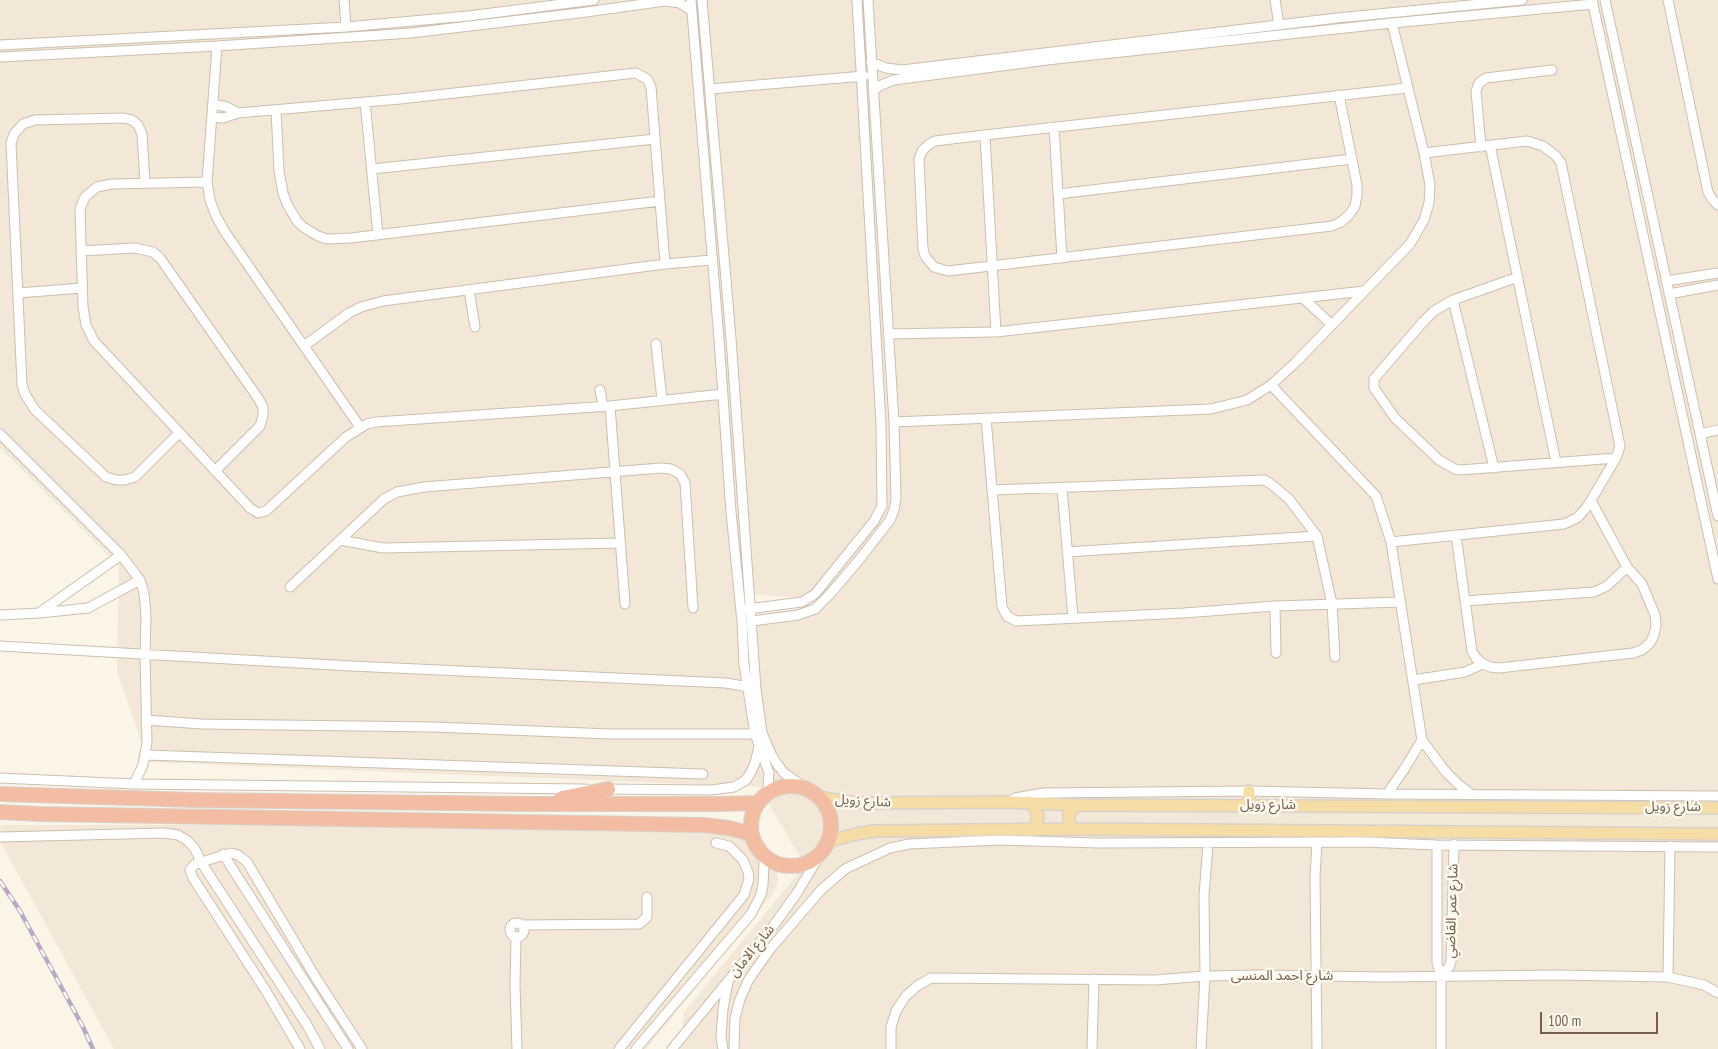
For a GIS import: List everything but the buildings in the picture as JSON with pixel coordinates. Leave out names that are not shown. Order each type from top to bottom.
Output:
[{"type":"highway","points":[[792,786],[812,793],[827,808],[831,822],[826,845],[811,860],[794,865],[777,863],[762,853],[758,847],[752,834],[752,818],[762,799],[777,788],[792,786]]},
{"type":"highway","points":[[529,804],[608,789]]},
{"type":"highway","points":[[0,794],[194,800],[529,804],[762,799]]},
{"type":"highway","points":[[0,812],[704,825],[729,828],[752,834]]},
{"type":"main road","points":[[1249,791],[1249,805]]},
{"type":"main road","name":"شارع زويل","points":[[812,793],[856,803],[1028,802],[1249,805],[1601,801],[1718,808]]},
{"type":"main road","points":[[1028,802],[1035,808],[1038,816],[1036,825],[1029,831]]},
{"type":"main road","points":[[1073,830],[1069,822],[1069,814],[1076,804]]},
{"type":"main road","name":"شارع زويل","points":[[826,845],[856,834],[875,831],[1073,830],[1362,837],[1587,839],[1718,834]]},
{"type":"street","points":[[344,0],[346,27]]},
{"type":"street","points":[[0,45],[346,27],[496,13],[594,0]]},
{"type":"street","points":[[0,56],[217,46],[411,32],[579,13],[665,0],[680,3],[692,11]]},
{"type":"street","points":[[691,0],[744,664],[753,688]]},
{"type":"street","points":[[0,778],[134,784],[711,790],[734,787],[746,780],[755,763],[759,746],[753,688],[752,609],[702,0]]},
{"type":"street","points":[[741,610],[794,603],[809,599],[823,586],[878,514],[883,497],[882,424],[857,0]]},
{"type":"street","points":[[752,621],[798,615],[815,609],[859,560],[890,520],[894,510],[896,499],[894,422],[868,0]]},
{"type":"street","points":[[1275,0],[1279,25]]},
{"type":"street","points":[[871,62],[886,68],[902,70],[1337,18],[1522,0]]},
{"type":"street","points":[[1604,0],[1718,516]]},
{"type":"street","points":[[1668,0],[1708,192],[1718,205]]},
{"type":"street","points":[[578,2],[579,13]]},
{"type":"street","points":[[873,91],[886,83],[902,80],[1047,60],[1564,3],[1592,2],[1718,578]]},
{"type":"street","points":[[496,13],[497,23]]},
{"type":"street","points":[[1337,18],[1338,29]]},
{"type":"street","points":[[894,422],[1211,409],[1247,400],[1271,385],[1295,363],[1410,244],[1424,220],[1430,194],[1424,153],[1392,23]]},
{"type":"street","points":[[280,31],[281,42]]},
{"type":"street","points":[[1219,32],[1220,42]]},
{"type":"street","points":[[114,39],[114,51]]},
{"type":"street","points":[[217,46],[207,182],[210,200],[216,216],[224,232],[360,427]]},
{"type":"street","points":[[1604,59],[1617,57]]},
{"type":"street","points":[[902,70],[902,80]]},
{"type":"street","points":[[1552,70],[1486,78],[1479,83],[1476,91],[1485,146],[1518,277],[1556,462]]},
{"type":"street","points":[[212,117],[228,117],[238,113],[365,102],[636,73],[647,79],[651,87],[665,264]]},
{"type":"street","points":[[710,89],[872,76]]},
{"type":"street","points":[[1340,95],[1357,185],[1357,195],[1355,206],[1349,215],[1341,222],[1332,226],[948,271],[934,268],[929,263],[923,249],[920,159],[922,151],[935,141],[1054,127],[1340,95],[1407,88]]},
{"type":"street","points":[[365,102],[378,235]]},
{"type":"street","points":[[213,104],[227,107],[238,113]]},
{"type":"street","points":[[276,110],[281,182],[287,204],[297,221],[310,232],[327,239],[378,235],[660,201]]},
{"type":"street","points":[[145,183],[142,134],[138,125],[132,120],[124,118],[35,120],[23,124],[14,134],[11,143],[22,385],[25,394],[36,410],[106,477],[116,480],[126,480],[135,477],[179,432]]},
{"type":"street","points":[[1054,127],[1062,258]]},
{"type":"street","points":[[985,135],[996,332]]},
{"type":"street","points":[[372,169],[655,139]]},
{"type":"street","points":[[1391,542],[1564,524],[1582,513],[1591,501],[1616,458],[1620,442],[1561,163],[1550,150],[1527,141],[1424,153]]},
{"type":"street","points":[[1058,194],[1352,160]]},
{"type":"street","points":[[207,182],[112,184],[97,187],[85,197],[80,209],[83,307],[86,325],[94,342],[250,508],[258,513],[262,513],[346,437],[360,427],[376,422],[606,406],[723,394]]},
{"type":"street","points":[[869,214],[881,213]]},
{"type":"street","points":[[1641,226],[1654,223]]},
{"type":"street","points":[[81,252],[135,248],[153,252],[160,258],[258,398],[263,407],[264,416],[260,426],[215,471]]},
{"type":"street","points":[[304,346],[349,313],[372,303],[665,264],[712,260]]},
{"type":"street","points":[[1666,281],[1718,273]]},
{"type":"street","points":[[1518,277],[1453,300],[1434,312],[1422,323],[1374,379],[1373,386],[1391,414],[1444,464],[1460,470],[1616,458]]},
{"type":"street","points":[[1669,294],[1718,285]]},
{"type":"street","points":[[18,293],[82,288]]},
{"type":"street","points":[[469,290],[476,327]]},
{"type":"street","points":[[888,334],[996,332],[1364,291]]},
{"type":"street","points":[[1303,298],[1332,325]]},
{"type":"street","points":[[1453,300],[1494,468]]},
{"type":"street","points":[[719,339],[731,338]]},
{"type":"street","points":[[656,344],[662,400]]},
{"type":"street","points":[[1668,354],[1682,351]]},
{"type":"street","points":[[1271,385],[1372,490],[1378,500],[1391,542],[1422,740],[1445,770],[1472,795]]},
{"type":"street","points":[[600,390],[606,406],[615,472],[625,604]]},
{"type":"street","points":[[986,418],[1002,607],[1011,619],[1016,621],[1184,613],[1275,606],[1401,602]]},
{"type":"street","points":[[1700,434],[1718,430]]},
{"type":"street","points":[[0,434],[121,555],[140,580],[144,592],[146,616],[147,743],[143,765],[134,784]]},
{"type":"street","points":[[290,587],[384,499],[396,492],[410,488],[671,468],[680,474],[685,483],[693,608]]},
{"type":"street","points":[[992,490],[1264,480],[1278,488],[1289,499],[1317,536],[1332,604],[1334,657]]},
{"type":"street","points":[[1062,488],[1073,618]]},
{"type":"street","points":[[1456,535],[1472,650],[1482,664],[1499,668],[1633,653],[1642,650],[1650,643],[1656,625],[1655,615],[1642,584],[1627,567],[1591,501]]},
{"type":"street","points":[[1067,552],[1317,536]]},
{"type":"street","points":[[340,540],[383,548],[620,543]]},
{"type":"street","points":[[849,553],[859,560]]},
{"type":"street","points":[[39,613],[121,555]]},
{"type":"street","points":[[1465,601],[1594,592],[1607,586],[1627,567]]},
{"type":"street","points":[[0,615],[88,608],[140,580]]},
{"type":"street","points":[[1275,606],[1276,654]]},
{"type":"street","points":[[0,646],[145,656],[726,683],[753,688]]},
{"type":"street","points":[[744,664],[754,664]]},
{"type":"street","points":[[1413,680],[1465,672],[1482,664]]},
{"type":"street","points":[[146,720],[202,724],[434,727],[610,734],[759,734]]},
{"type":"street","points":[[759,734],[784,773],[812,793]]},
{"type":"street","points":[[1387,794],[1422,740]]},
{"type":"street","points":[[759,746],[769,773],[768,788],[762,799]]},
{"type":"street","points":[[146,755],[703,774]]},
{"type":"street","points":[[1010,802],[1015,798],[1044,793],[1249,791],[1472,795],[1601,801],[1718,796]]},
{"type":"street","points":[[0,836],[168,833],[188,841],[195,849],[307,1025],[320,1049]]},
{"type":"street","points":[[734,1049],[735,1018],[740,999],[749,979],[771,948],[822,890],[845,869],[890,848],[909,844],[1000,840],[1098,843],[1317,843],[1362,837],[1437,845],[1587,839],[1670,846],[1718,846]]},
{"type":"street","points":[[619,1049],[744,895],[748,872],[743,860],[729,846],[716,843]]},
{"type":"street","points":[[1317,843],[1315,876],[1317,1049]]},
{"type":"street","points":[[1201,1049],[1205,976],[1204,895],[1208,844]]},
{"type":"street","name":"شارع عمر القاضي","points":[[1441,976],[1451,962],[1454,844]]},
{"type":"street","name":"شارع الامان","points":[[672,1049],[786,909],[826,845]]},
{"type":"street","name":"شارع عمر القاضي","points":[[1437,845],[1436,963],[1441,976],[1441,1049]]},
{"type":"street","points":[[1668,977],[1670,846]]},
{"type":"street","points":[[300,1049],[266,991],[191,874],[192,866],[223,854],[231,853],[238,855],[250,867],[316,978],[362,1049]]},
{"type":"street","name":"شارع الامان","points":[[636,1049],[751,914],[759,900],[763,885],[764,863],[762,853]]},
{"type":"street","points":[[223,854],[348,1049]]},
{"type":"street","points":[[517,1049],[516,937],[511,935],[510,927],[517,923],[522,925],[639,924],[647,917],[647,896]]},
{"type":"street","points":[[736,971],[749,979]]},
{"type":"street","name":"شارع احمد المنسى","points":[[891,1049],[891,1026],[896,1011],[905,997],[917,986],[931,978],[1155,980],[1205,976],[1668,977],[1704,985],[1718,993]]},
{"type":"street","points":[[1092,1049],[1094,979]]},
{"type":"street","points":[[723,1049],[721,1038],[723,1009],[728,981]]},
{"type":"shaded area","points":[[0,0],[1718,0],[1718,1049],[680,1049],[684,1012],[805,865],[764,796],[761,787],[148,762],[117,671],[119,566],[0,448]],"holes":[[[743,594],[819,599],[809,608],[745,616]]]},
{"type":"shaded area","points":[[727,824],[756,834],[764,841],[775,859],[778,880],[776,888],[646,1049],[114,1049],[0,841],[0,825]]},
{"type":"railway","points":[[0,881],[20,911],[93,1049]]}]
